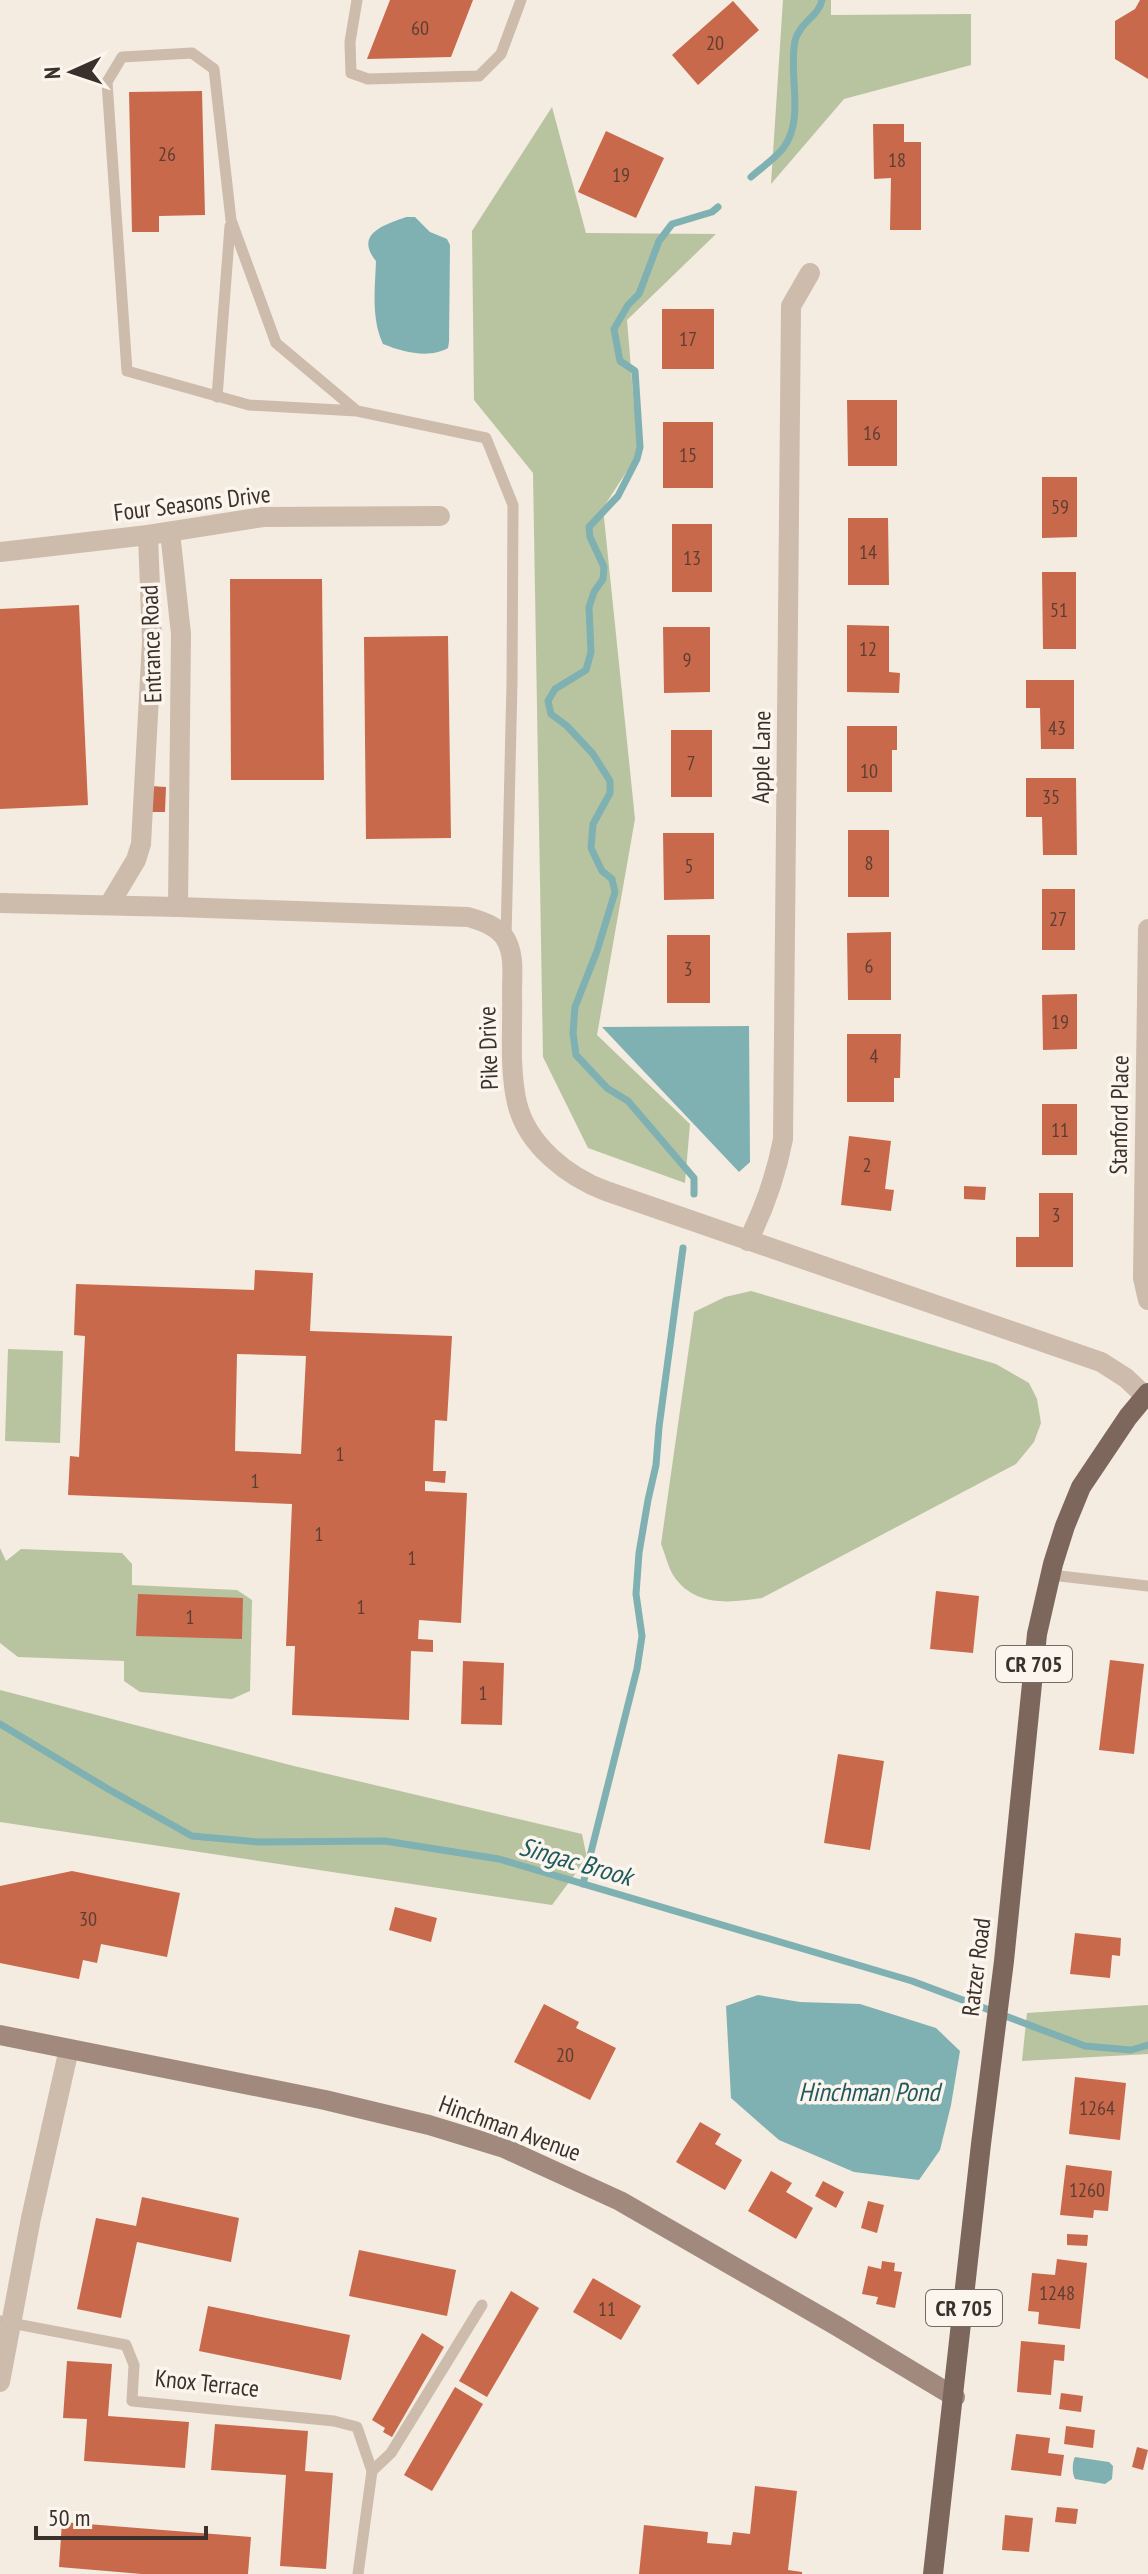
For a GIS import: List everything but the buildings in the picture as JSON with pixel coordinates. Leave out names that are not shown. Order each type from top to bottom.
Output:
[{"type":"main road","name":"Ratzer Road","points":[[933,2574],[1004,1961],[1037,1634],[1065,1526],[1081,1487],[1145,1401]]},
{"type":"street","name":"Apple Lane","points":[[748,1241],[764,1211],[783,1139],[791,306],[810,273]]},
{"type":"street","name":"Four Seasons Drive","points":[[0,552],[148,535],[263,517],[440,516]]},
{"type":"street","name":"Entrance Road","points":[[170,532],[181,634],[178,907]]},
{"type":"street","name":"Entrance Road","points":[[109,905],[136,860],[141,844],[152,641],[148,535]]},
{"type":"street","points":[[144,757],[178,755]]},
{"type":"street","points":[[0,903],[468,917],[485,922],[506,939]]},
{"type":"street","name":"Stanford Place","points":[[1148,929],[1143,1278],[1148,1300]]},
{"type":"street","name":"Pike Drive","points":[[506,939],[511,951],[513,1082],[518,1107],[529,1131],[546,1153],[569,1172],[595,1187],[1101,1362],[1126,1378],[1145,1401]]},
{"type":"street","name":"Hinchman Avenue","points":[[0,2035],[325,2100],[429,2125],[504,2148],[620,2201],[955,2397]]},
{"type":"street","points":[[0,2382],[5,2322],[69,2049]]},
{"type":"lane","points":[[357,0],[350,42],[351,73],[368,79],[479,76],[501,54],[521,0]]},
{"type":"lane","points":[[217,397],[231,220],[214,69],[192,53],[122,57],[107,82],[127,371],[217,397],[249,405],[357,411],[486,438],[513,505],[506,939]]},
{"type":"lane","points":[[231,220],[276,343],[357,411]]},
{"type":"lane","points":[[1051,1575],[1148,1586]]},
{"type":"lane","points":[[372,2471],[391,2453],[482,2305]]},
{"type":"lane","name":"Knox Terrace","points":[[5,2322],[126,2345],[134,2365],[132,2401],[334,2421],[357,2427],[372,2471],[358,2574]]},
{"type":"green space","points":[[783,0],[831,0],[831,15],[971,14],[971,65],[844,99],[771,184]]},
{"type":"green space","points":[[552,107],[586,233],[716,234],[627,320],[638,454],[603,508],[635,819],[597,1035],[690,1124],[685,1183],[588,1148],[543,1057],[533,473],[474,400],[472,231]]},
{"type":"green space","points":[[751,1291],[996,1364],[1029,1383],[1037,1399],[1041,1423],[1034,1442],[1016,1464],[762,1598],[725,1601],[691,1593],[673,1575],[661,1544],[694,1312],[725,1297]]},
{"type":"green space","points":[[8,1349],[63,1351],[60,1443],[5,1441]]},
{"type":"green space","points":[[0,1548],[6,1561],[21,1549],[122,1553],[132,1564],[132,1585],[237,1590],[252,1600],[250,1691],[232,1699],[140,1692],[124,1681],[124,1661],[18,1657],[0,1643]]},
{"type":"green space","points":[[0,1690],[294,1766],[582,1834],[587,1858],[552,1905],[0,1822]]},
{"type":"green space","points":[[1148,2005],[1148,2054],[1022,2061],[1027,2013]]},
{"type":"water","points":[[406,217],[415,217],[430,232],[447,239],[450,245],[449,342],[448,348],[433,353],[407,352],[383,344],[377,324],[376,261],[368,244],[370,237],[381,227]]},
{"type":"water","points":[[749,1026],[750,1162],[739,1172],[602,1027]]},
{"type":"water","name":"Hinchman Pond","points":[[758,1995],[800,2002],[860,2004],[936,2028],[960,2051],[940,2150],[919,2180],[854,2172],[779,2140],[731,2098],[726,2006]]},
{"type":"water","points":[[1075,2457],[1109,2462],[1113,2466],[1112,2479],[1105,2484],[1075,2479]]},
{"type":"waterway","points":[[751,177],[781,151],[790,135],[795,109],[795,41],[800,29],[817,11],[822,0]]},
{"type":"waterway","points":[[694,1194],[694,1178],[628,1101],[607,1088],[576,1055],[573,1033],[575,1007],[615,892],[612,879],[602,871],[591,848],[593,824],[610,793],[610,781],[593,754],[551,714],[548,701],[555,689],[586,670],[591,652],[589,607],[603,579],[604,567],[590,537],[589,527],[618,496],[640,447],[635,371],[620,361],[614,329],[628,305],[639,294],[659,241],[672,224],[712,212],[718,207]]},
{"type":"waterway","points":[[583,1884],[637,1669],[642,1636],[636,1594],[639,1553],[656,1465],[683,1248]]},
{"type":"waterway","name":"Singac Brook","points":[[0,1724],[192,1836],[259,1842],[385,1841],[499,1859],[912,1981],[1085,2046],[1131,2050],[1148,2045]]}]
